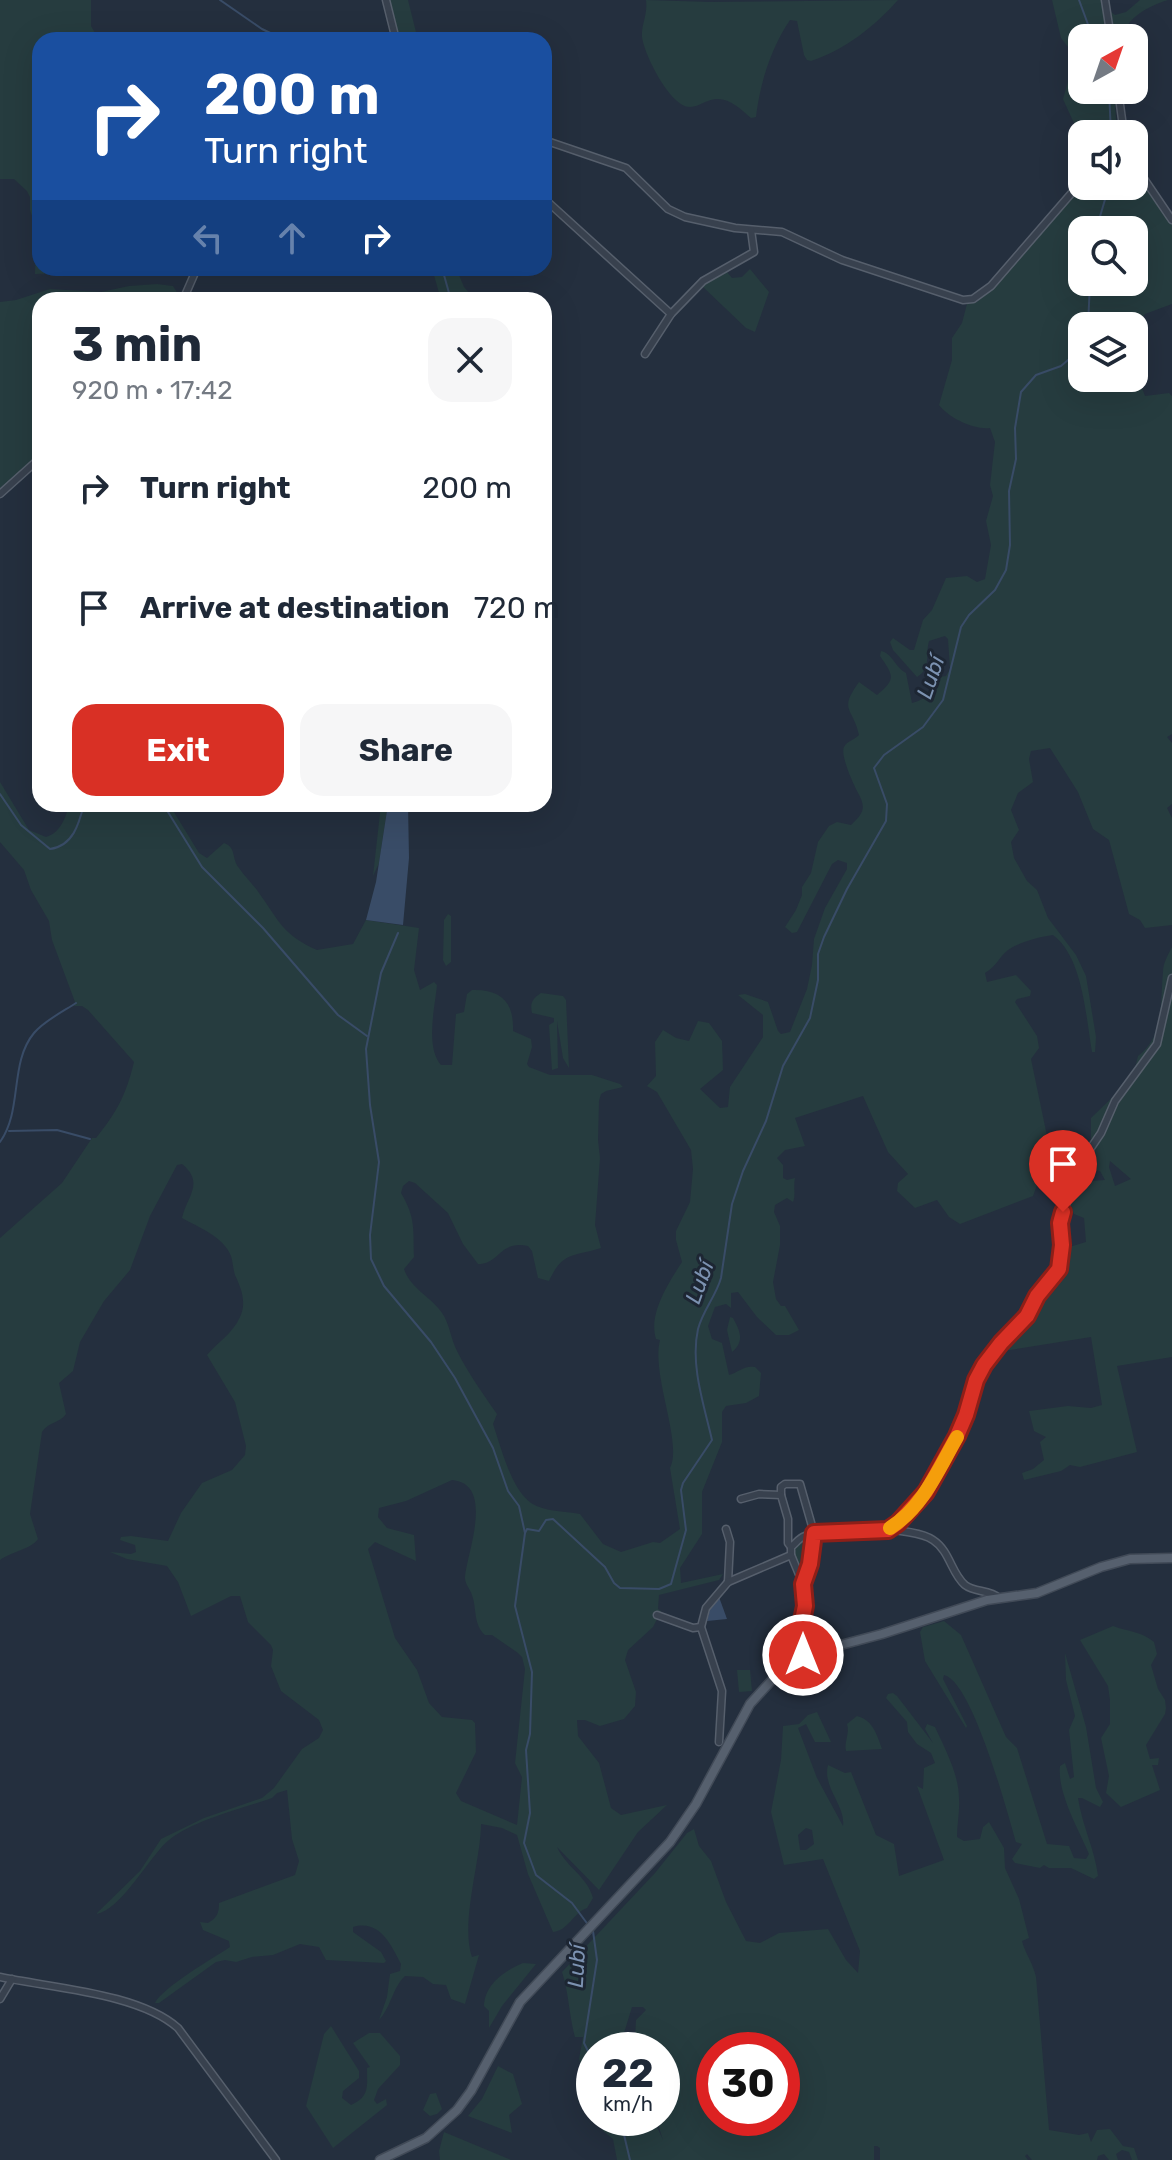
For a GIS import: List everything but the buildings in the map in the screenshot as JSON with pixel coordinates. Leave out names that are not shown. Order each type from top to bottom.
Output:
[{"type":"main road","points":[[380,2160],[426,2138],[457,2110],[471,2091],[520,2002],[676,1835],[755,1697],[782,1669],[803,1655],[999,1598],[1037,1593],[1081,1573],[1130,1559],[1172,1558]]},
{"type":"street","points":[[386,0],[394,32]]},
{"type":"street","points":[[1105,0],[1109,24]]},
{"type":"street","points":[[552,143],[626,168],[668,209],[685,217],[751,230],[782,232],[842,260],[963,300],[973,299],[991,286],[1068,197]]},
{"type":"street","points":[[1148,185],[1172,220]]},
{"type":"street","points":[[552,206],[671,314]]},
{"type":"street","points":[[645,354],[671,314],[703,281],[754,252],[751,230]]},
{"type":"street","points":[[0,494],[32,465]]},
{"type":"street","points":[[888,1530],[926,1492],[957,1436],[984,1365],[1027,1316],[1037,1296],[1059,1269],[1062,1245],[1060,1223],[1080,1164],[1092,1148],[1115,1101],[1157,1044],[1172,978]]},
{"type":"street","points":[[803,1584],[810,1564],[814,1533],[800,1484],[785,1484],[781,1487],[781,1495],[788,1519],[788,1543],[803,1584],[805,1606],[800,1630],[803,1655]]},
{"type":"street","points":[[741,1499],[759,1494],[781,1495]]},
{"type":"street","points":[[726,1529],[730,1542],[728,1582]]},
{"type":"street","points":[[719,1742],[722,1691],[701,1627],[710,1603],[728,1582],[791,1551],[801,1537],[814,1533],[888,1530],[932,1538],[942,1546],[965,1585],[993,1593],[999,1598]]},
{"type":"street","points":[[657,1615],[693,1628],[701,1627]]},
{"type":"street","points":[[0,1977],[121,2000],[168,2019],[178,2028],[276,2160]]},
{"type":"street","points":[[0,1999],[12,1979]]},
{"type":"green space","points":[[0,0],[91,0],[91,26],[94,32],[32,32],[32,216],[27,191],[14,179],[0,179]]},
{"type":"green space","points":[[389,0],[408,0],[416,32],[397,32]]},
{"type":"green space","points":[[646,0],[898,0],[859,36],[811,61],[804,55],[797,21],[790,20],[767,66],[756,117],[751,118],[726,100],[714,99],[690,107],[674,98],[659,78],[644,45],[642,33]]},
{"type":"green space","points":[[1052,0],[1101,0],[1105,24],[1068,24],[1068,47],[1061,38]]},
{"type":"green space","points":[[1140,0],[1168,0],[1152,6],[1128,24],[1112,24],[1111,12],[1115,15],[1126,12]]},
{"type":"green space","points":[[1068,81],[1068,104],[1115,104],[1116,120],[1073,120],[1063,99]]},
{"type":"green space","points":[[1148,190],[1172,225],[1172,304],[1148,313],[1068,312],[1068,392],[1143,392],[1145,396],[1169,393],[1172,396],[1172,734],[1167,737],[1172,743],[1172,804],[1167,808],[1172,818],[1172,925],[1145,928],[1140,920],[1129,914],[1109,840],[1093,829],[1078,792],[1050,748],[1031,751],[1029,759],[1033,782],[1018,793],[1011,810],[1019,830],[1011,842],[1014,858],[1027,881],[1037,890],[1048,918],[1076,955],[1086,976],[1096,1037],[1095,1052],[1092,1052],[1077,973],[1063,945],[1053,935],[1013,947],[985,973],[987,982],[1016,975],[1031,991],[1030,996],[1015,1002],[1037,1036],[1039,1048],[1031,1059],[1051,1155],[1046,1160],[1033,1196],[960,1224],[949,1217],[937,1200],[915,1208],[897,1191],[898,1183],[908,1174],[888,1152],[863,1096],[795,1118],[805,1146],[785,1150],[777,1158],[783,1165],[783,1178],[795,1178],[793,1202],[787,1198],[775,1205],[780,1245],[773,1282],[776,1299],[781,1306],[785,1306],[799,1330],[789,1335],[776,1335],[738,1292],[731,1293],[731,1308],[726,1304],[715,1307],[708,1326],[712,1339],[722,1343],[729,1375],[751,1367],[761,1373],[759,1396],[746,1403],[726,1406],[722,1412],[722,1442],[702,1492],[702,1534],[680,1568],[681,1583],[723,1574],[719,1580],[659,1595],[658,1609],[661,1611],[653,1627],[628,1650],[625,1660],[636,1692],[635,1706],[624,1719],[600,1726],[577,1720],[578,1736],[599,1763],[611,1808],[621,1815],[667,1805],[638,1832],[599,1890],[557,1847],[590,1890],[593,1898],[587,1908],[563,1928],[553,1932],[528,1874],[517,1835],[481,1824],[468,1927],[472,1957],[479,1955],[465,2004],[451,1999],[446,1985],[433,1984],[423,1977],[405,1976],[379,2020],[387,1997],[390,1974],[400,1971],[401,1964],[383,1935],[362,1926],[353,1927],[353,1932],[381,1952],[386,1961],[384,1963],[326,1960],[319,1947],[300,1944],[273,1955],[236,1962],[216,1962],[155,2003],[178,1981],[230,1947],[229,1941],[203,1930],[200,1922],[208,1923],[214,1919],[219,1903],[295,1875],[299,1861],[292,1839],[287,1790],[179,1833],[161,1847],[115,1903],[106,1911],[96,1914],[140,1871],[161,1839],[204,1818],[262,1798],[274,1788],[302,1749],[319,1738],[323,1730],[319,1720],[281,1691],[271,1666],[271,1645],[248,1622],[240,1596],[231,1596],[191,1616],[178,1582],[167,1566],[127,1559],[110,1552],[136,1552],[135,1545],[120,1540],[121,1537],[168,1541],[181,1513],[202,1483],[232,1470],[245,1455],[246,1446],[235,1402],[207,1355],[237,1323],[243,1306],[242,1295],[228,1249],[210,1233],[182,1218],[193,1184],[189,1171],[182,1164],[177,1165],[150,1216],[130,1270],[104,1301],[80,1342],[73,1371],[59,1383],[66,1414],[42,1432],[30,1514],[38,1539],[0,1560],[0,1238],[62,1183],[92,1138],[96,1138],[115,1111],[134,1062],[88,1010],[74,1006],[52,940],[49,921],[31,890],[24,870],[0,842],[0,782],[29,830],[46,837],[62,824],[67,812],[174,812],[199,853],[207,858],[224,843],[228,845],[239,868],[283,926],[296,939],[317,950],[353,944],[366,920],[419,928],[414,970],[420,990],[434,982],[437,985],[432,1038],[441,1065],[452,1065],[456,1014],[464,1012],[467,994],[472,990],[482,990],[504,1000],[511,1013],[513,1031],[531,1039],[529,1067],[550,1075],[592,1075],[623,1087],[606,1091],[599,1101],[600,1158],[595,1225],[601,1248],[564,1260],[549,1281],[538,1278],[528,1246],[511,1246],[491,1260],[478,1264],[463,1244],[448,1213],[409,1181],[401,1193],[411,1217],[414,1257],[404,1269],[412,1283],[444,1316],[461,1359],[497,1414],[493,1424],[512,1478],[524,1497],[542,1508],[580,1514],[603,1544],[621,1552],[653,1542],[660,1543],[680,1529],[670,1468],[673,1442],[658,1355],[660,1340],[656,1339],[654,1329],[661,1299],[682,1262],[676,1231],[690,1202],[693,1169],[691,1150],[657,1092],[647,1086],[656,1076],[655,1042],[663,1030],[689,1041],[698,1021],[709,1023],[722,1041],[723,1070],[700,1089],[720,1108],[728,1107],[730,1087],[763,1037],[763,1015],[738,995],[745,994],[768,1002],[778,1031],[781,1034],[790,1032],[807,989],[814,939],[847,863],[838,860],[832,864],[797,932],[792,933],[785,927],[796,910],[802,887],[811,873],[818,842],[829,826],[837,822],[851,825],[863,809],[843,751],[845,745],[859,735],[849,709],[849,699],[859,682],[877,695],[888,685],[891,677],[880,656],[881,651],[906,673],[912,703],[926,697],[938,677],[946,676],[950,669],[948,639],[945,636],[929,641],[925,669],[917,677],[893,650],[890,642],[893,638],[914,650],[923,620],[932,610],[946,578],[967,576],[977,582],[985,579],[991,545],[986,521],[993,496],[990,485],[995,442],[990,428],[962,422],[939,405],[952,360],[952,338],[962,323],[967,304],[977,302],[995,286],[1070,200],[1148,200]],"holes":[[[452,1480],[465,1484],[473,1494],[476,1507],[465,1578],[474,1600],[477,1621],[485,1635],[492,1635],[518,1653],[525,1669],[515,1763],[522,1777],[517,1825],[461,1801],[456,1793],[476,1752],[475,1723],[472,1720],[442,1717],[429,1703],[417,1670],[395,1638],[368,1549],[375,1542],[416,1561],[414,1535],[387,1528],[378,1517],[379,1508],[406,1501]]]},
{"type":"green space","points":[[750,269],[769,292],[755,332],[746,328],[702,286],[727,272],[732,278],[742,277]]},
{"type":"green space","points":[[434,276],[459,276],[468,292],[439,292]]},
{"type":"green space","points":[[129,286],[173,286],[177,292],[101,292]]},
{"type":"green space","points":[[50,289],[101,292],[41,292]]},
{"type":"green space","points":[[32,295],[32,460],[0,488],[0,302]]},
{"type":"green space","points":[[380,812],[387,812],[379,863],[373,876]]},
{"type":"green space","points":[[448,914],[451,916],[451,962],[446,966],[443,960],[444,920]]},
{"type":"green space","points":[[1172,947],[1172,1357],[1117,1366],[1137,1452],[1080,1467],[1070,1465],[1061,1471],[1024,1480],[1022,1473],[1044,1460],[1040,1442],[1046,1437],[1034,1431],[1029,1411],[1102,1405],[1091,1337],[997,1352],[1015,1337],[1040,1297],[1057,1281],[1066,1248],[1086,1242],[1084,1218],[1074,1214],[1070,1197],[1076,1186],[1105,1180],[1097,1170],[1088,1179],[1079,1176],[1082,1155],[1091,1139],[1091,1118],[1122,1088],[1135,1068],[1138,1056],[1153,1039],[1160,1018],[1164,965]],"holes":[[[1110,1161],[1131,1179],[1115,1186]]]},
{"type":"green space","points":[[541,993],[563,996],[566,1000],[569,1068],[563,1058],[557,1021],[558,1068],[552,1070],[549,1025],[554,1018],[532,1013],[531,1010],[532,1002]]},
{"type":"green space","points":[[730,1317],[738,1327],[740,1336],[739,1344],[732,1352],[727,1330]]},
{"type":"green space","points":[[806,1537],[809,1540],[803,1577],[793,1555],[799,1542]]},
{"type":"green space","points":[[944,1621],[961,1635],[1006,1737],[1017,1748],[1047,1844],[1069,1846],[1074,1858],[1086,1859],[1089,1854],[1065,1799],[1060,1777],[1060,1766],[1065,1763],[1070,1779],[1074,1777],[1069,1730],[1075,1716],[1066,1680],[1065,1653],[1086,1727],[1096,1788],[1103,1802],[1100,1807],[1078,1798],[1098,1876],[1094,1879],[1071,1868],[1049,1868],[1044,1865],[1040,1868],[1015,1863],[1012,1859],[1022,1844],[1016,1842],[977,1722],[955,1683],[944,1675],[943,1679],[966,1728],[925,1661],[920,1632],[923,1627]]},
{"type":"green space","points":[[1113,1626],[1154,1642],[1157,1654],[1151,1665],[1166,1708],[1146,1745],[1150,1759],[1159,1758],[1158,1765],[1152,1765],[1160,1790],[1121,1807],[1106,1793],[1109,1776],[1101,1738],[1110,1724],[1108,1686],[1080,1640]]},
{"type":"green space","points":[[737,1670],[750,1670],[752,1691],[739,1692]]},
{"type":"green space","points":[[893,1693],[897,1696],[933,1743],[925,1729],[927,1724],[935,1727],[957,1780],[957,1837],[964,1841],[980,1839],[983,1827],[989,1822],[1004,1848],[1005,1868],[1019,1899],[1029,1938],[1022,1941],[1036,1977],[1049,2130],[1079,2135],[1088,2133],[1091,2142],[1097,2130],[1110,2129],[1123,2146],[1134,2148],[1138,2160],[1132,2160],[1129,2152],[1122,2150],[1116,2154],[1118,2160],[1109,2160],[1104,2154],[1097,2160],[1032,2160],[1027,2154],[1028,2160],[880,2160],[880,2148],[874,2146],[874,2160],[617,2160],[613,2139],[609,2136],[661,2136],[663,2140],[662,2136],[680,2136],[680,2032],[635,2032],[636,2020],[646,2010],[632,2007],[624,2032],[576,2032],[575,2037],[562,1972],[655,1873],[687,1833],[694,1829],[699,1846],[711,1861],[726,1902],[746,1941],[760,1943],[779,1933],[828,1929],[846,1960],[858,1973],[860,1951],[823,1859],[784,1865],[771,1812],[781,1760],[783,1726],[799,1724],[808,1715],[817,1712],[831,1742],[815,1742],[806,1724],[798,1728],[817,1778],[843,1826],[841,1811],[828,1781],[828,1765],[845,1773],[851,1772],[876,1835],[894,1844],[899,1876],[944,1860],[917,1786],[923,1789],[924,1768],[935,1763],[931,1753],[917,1744],[908,1732],[907,1722],[886,1698]],"holes":[[[806,1828],[812,1830],[814,1844],[800,1850],[798,1835]]]},
{"type":"green space","points":[[857,1716],[871,1725],[882,1749],[846,1751],[847,1724]]},
{"type":"green space","points":[[523,1963],[536,1964],[502,2006],[489,2028],[489,2011],[484,2006],[488,1991],[503,1974]]},
{"type":"green space","points":[[331,2026],[359,2071],[359,2078],[343,2091],[342,2098],[351,2105],[364,2095],[367,2068],[370,2067],[353,2043],[369,2033],[380,2033],[400,2056],[400,2065],[378,2089],[374,2100],[377,2104],[386,2099],[387,2105],[333,2148],[306,2106],[324,2034]]},
{"type":"green space","points":[[498,2066],[513,2074],[522,2104],[509,2115],[512,2133],[468,2116],[482,2099]]},
{"type":"green space","points":[[436,2093],[442,2109],[430,2116],[423,2110],[430,2094]]},
{"type":"green space","points":[[444,2132],[511,2160],[440,2160]]},
{"type":"water","points":[[387,812],[408,812],[409,858],[403,925],[366,920],[376,882]]},
{"type":"water","points":[[719,1597],[727,1619],[707,1621],[711,1605]]},
{"type":"waterway","points":[[220,0],[268,32]]},
{"type":"waterway","name":"Lubí","points":[[1079,0],[1088,24]]},
{"type":"waterway","name":"Lubí","points":[[1110,104],[1110,120]]},
{"type":"waterway","name":"Lubí","points":[[1100,216],[1105,200]]},
{"type":"waterway","points":[[444,276],[449,292]]},
{"type":"waterway","name":"Lubí","points":[[1089,296],[1089,312]]},
{"type":"waterway","name":"Lubí","points":[[589,1926],[572,1903],[536,1875],[524,1843],[530,1813],[526,1750],[530,1734],[532,1672],[515,1606],[525,1533],[527,1529],[539,1531],[546,1520],[553,1519],[605,1567],[620,1588],[659,1589],[671,1584],[686,1530],[681,1490],[712,1440],[697,1371],[696,1343],[698,1329],[721,1278],[732,1204],[766,1121],[783,1066],[810,1018],[818,980],[818,954],[824,937],[886,821],[887,804],[874,768],[884,755],[923,727],[943,700],[961,627],[995,590],[1006,570],[1010,545],[1009,491],[1016,459],[1015,428],[1021,392],[1036,375],[1061,366],[1068,360]]},
{"type":"waterway","points":[[0,794],[21,825],[50,849],[70,839],[81,812]]},
{"type":"waterway","points":[[168,812],[202,867],[263,928],[338,1015],[367,1036]]},
{"type":"waterway","points":[[398,933],[381,973],[366,1049],[370,1105],[379,1162],[370,1235],[371,1259],[384,1286],[431,1342],[455,1378],[493,1448],[508,1491],[519,1506],[525,1533]]},
{"type":"waterway","points":[[0,1142],[12,1116],[18,1072],[26,1045],[43,1025],[76,1003]]},
{"type":"waterway","points":[[9,1131],[57,1130],[90,1139]]},
{"type":"waterway","name":"Lubí","points":[[586,2032],[597,1960],[593,1931]]},
{"type":"waterway","name":"Lubí","points":[[624,2136],[630,2160]]},
{"type":"slow traffic","points":[[890,1528],[914,1508],[926,1492],[957,1437]]},
{"type":"route","points":[[803,1655],[800,1630],[805,1606],[803,1584],[810,1564],[814,1533],[888,1530],[914,1508],[957,1436],[984,1365],[1027,1316],[1037,1296],[1059,1269],[1063,1212]]}]
